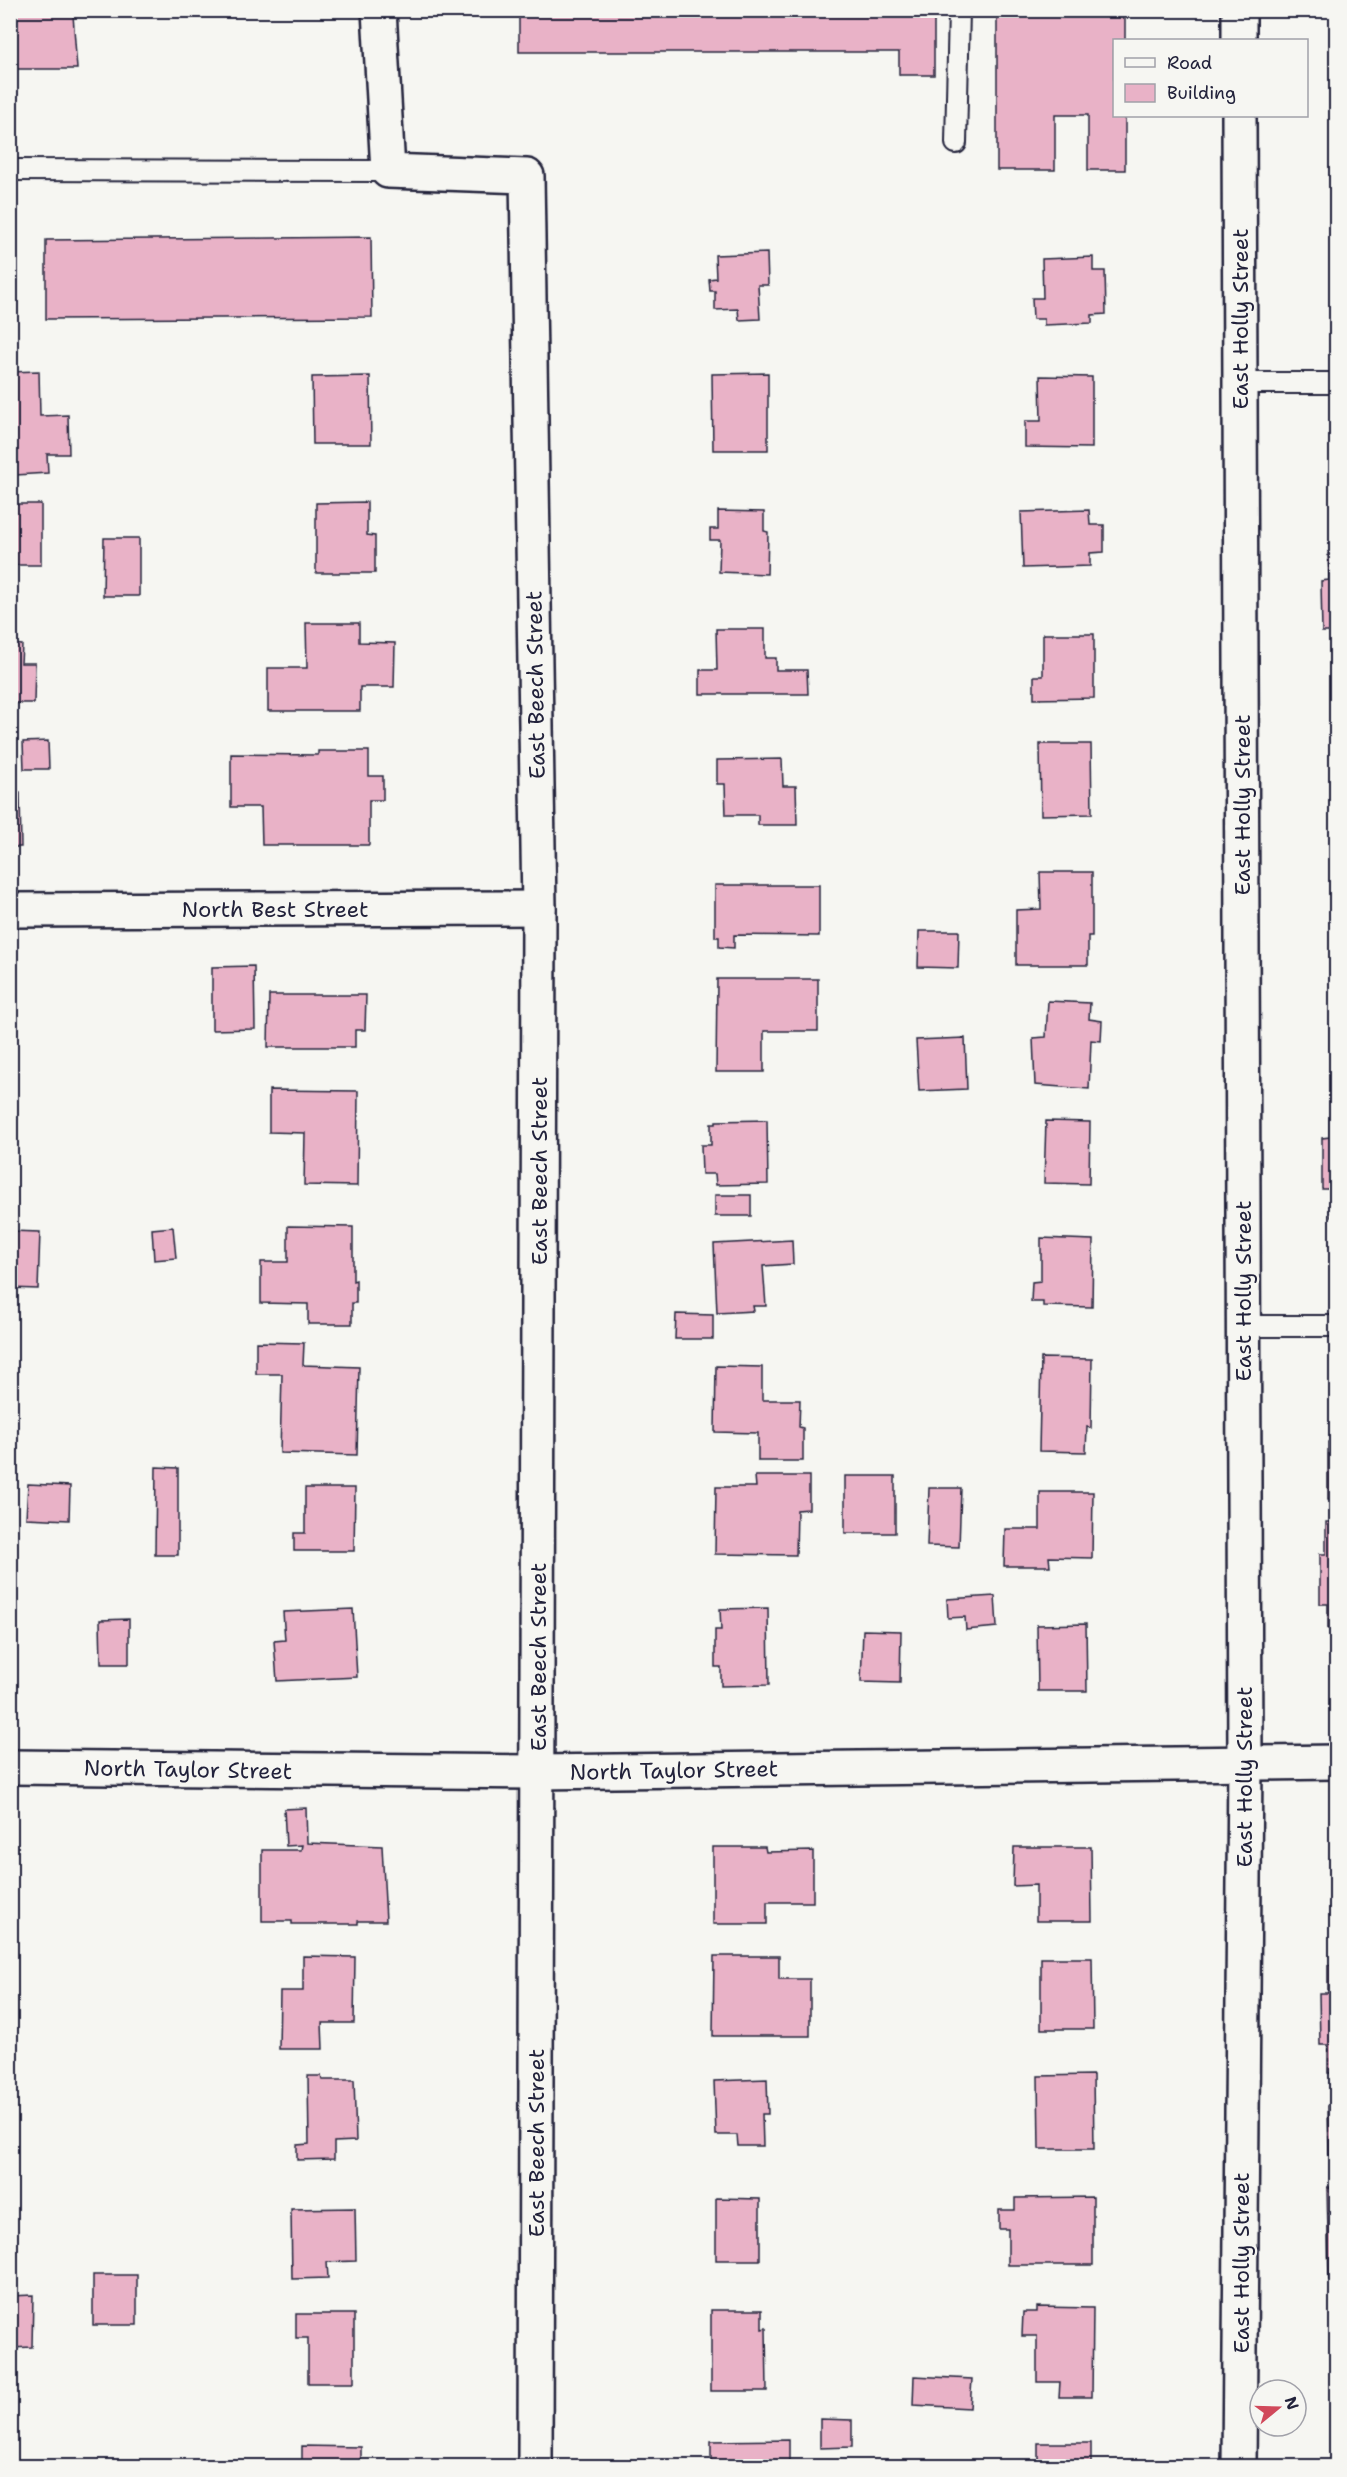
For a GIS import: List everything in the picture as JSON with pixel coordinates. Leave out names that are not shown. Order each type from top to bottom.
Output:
[{"type":"street","points":[[379,10],[388,171]]},
{"type":"street","points":[[1239,10],[1239,39]]},
{"type":"street","name":"East Holly Street","points":[[1239,117],[1245,1762],[1239,2466]]},
{"type":"street","name":"East Beech Street","points":[[388,171],[527,176],[539,908],[535,2466]]},
{"type":"street","name":"North Best Street","points":[[10,910],[539,908]]},
{"type":"street","name":"North Taylor Street","points":[[10,1767],[538,1772],[1336,1762]]},
{"type":"lane","points":[[956,143],[958,10]]},
{"type":"lane","points":[[10,170],[388,171]]},
{"type":"lane","points":[[1240,383],[1336,383]]},
{"type":"lane","points":[[1243,1326],[1336,1326]]},
{"type":"building","points":[[10,10],[53,10],[53,15],[73,15],[77,69],[10,69]]},
{"type":"building","points":[[519,10],[934,10],[934,75],[899,75],[899,52],[519,52]]},
{"type":"building","points":[[997,10],[1125,10],[1125,39],[1113,39],[1113,117],[1125,117],[1125,170],[1088,170],[1088,115],[1055,115],[1055,170],[997,170]]},
{"type":"building","points":[[371,237],[372,317],[46,319],[46,240]]},
{"type":"building","points":[[767,253],[768,285],[758,285],[760,319],[739,320],[738,309],[715,310],[715,291],[710,291],[709,279],[716,278],[715,255]]},
{"type":"building","points":[[1093,257],[1093,271],[1105,271],[1106,314],[1092,315],[1092,323],[1044,325],[1044,319],[1033,319],[1032,298],[1043,298],[1042,259]]},
{"type":"building","points":[[39,371],[40,416],[68,415],[69,454],[47,454],[48,473],[16,475],[16,442],[10,442],[10,372]]},
{"type":"building","points":[[768,373],[768,450],[713,450],[712,374]]},
{"type":"building","points":[[370,376],[371,444],[313,444],[312,377]]},
{"type":"building","points":[[1040,376],[1092,377],[1092,448],[1025,447],[1025,421],[1041,421]]},
{"type":"building","points":[[367,502],[367,535],[375,536],[375,573],[316,573],[316,503]]},
{"type":"building","points":[[10,504],[41,504],[41,565],[10,565]]},
{"type":"building","points":[[1089,510],[1090,525],[1104,525],[1104,552],[1090,553],[1090,566],[1023,568],[1021,512]]},
{"type":"building","points":[[718,511],[764,512],[764,531],[768,532],[767,574],[719,572],[720,540],[710,540],[710,529],[718,529]]},
{"type":"building","points":[[104,538],[139,538],[139,596],[103,596]]},
{"type":"building","points":[[1328,553],[1336,553],[1336,662],[1330,662],[1330,632],[1322,632],[1321,581],[1329,580]]},
{"type":"building","points":[[306,623],[359,623],[359,642],[395,643],[394,687],[360,687],[360,711],[268,711],[268,668],[307,668]]},
{"type":"building","points":[[716,629],[765,629],[765,658],[776,658],[776,670],[807,670],[808,694],[700,694],[700,670],[717,670]]},
{"type":"building","points":[[1043,634],[1094,634],[1094,698],[1034,699],[1034,676],[1043,676]]},
{"type":"building","points":[[10,644],[22,645],[21,663],[35,663],[34,703],[10,703]]},
{"type":"building","points":[[1336,676],[1336,742],[1332,742],[1331,677]]},
{"type":"building","points":[[48,741],[49,769],[24,769],[23,742]]},
{"type":"building","points":[[1040,744],[1091,744],[1092,814],[1041,815]]},
{"type":"building","points":[[318,751],[369,751],[369,776],[383,776],[383,800],[369,800],[369,845],[262,845],[261,807],[231,807],[231,754],[318,755]]},
{"type":"building","points":[[782,759],[783,786],[796,786],[797,825],[758,825],[758,815],[726,815],[725,784],[717,784],[717,760]]},
{"type":"building","points":[[10,792],[20,792],[21,847],[10,847]]},
{"type":"building","points":[[1040,872],[1092,872],[1092,936],[1088,936],[1088,965],[1016,965],[1016,910],[1041,909]]},
{"type":"building","points":[[715,885],[819,885],[819,936],[734,935],[734,948],[719,947],[719,937],[715,937]]},
{"type":"building","points":[[919,931],[959,931],[958,968],[918,967]]},
{"type":"building","points":[[254,966],[255,1029],[212,1030],[212,967]]},
{"type":"building","points":[[717,979],[818,979],[818,1031],[764,1031],[764,1072],[716,1072]]},
{"type":"building","points":[[269,995],[366,995],[365,1030],[355,1030],[355,1047],[268,1047]]},
{"type":"building","points":[[1048,1001],[1090,1003],[1089,1019],[1102,1021],[1101,1041],[1091,1040],[1089,1089],[1035,1085],[1033,1038],[1046,1037]]},
{"type":"building","points":[[1330,1025],[1336,1026],[1336,1087],[1330,1087]]},
{"type":"building","points":[[965,1038],[967,1089],[919,1091],[916,1040]]},
{"type":"building","points":[[269,1090],[358,1091],[357,1186],[304,1185],[305,1133],[269,1132]]},
{"type":"building","points":[[1330,1107],[1336,1107],[1336,1217],[1331,1217],[1331,1189],[1322,1189],[1322,1138],[1330,1137]]},
{"type":"building","points":[[767,1120],[768,1184],[716,1185],[715,1174],[702,1174],[701,1145],[711,1145],[711,1124],[716,1124],[716,1121]]},
{"type":"building","points":[[1046,1121],[1090,1122],[1089,1184],[1044,1183]]},
{"type":"building","points":[[10,1146],[13,1189],[10,1189]]},
{"type":"building","points":[[715,1195],[751,1195],[751,1216],[715,1216]]},
{"type":"building","points":[[288,1226],[353,1227],[353,1281],[356,1280],[356,1303],[352,1303],[352,1324],[308,1324],[308,1304],[261,1303],[261,1262],[288,1262]]},
{"type":"building","points":[[173,1227],[176,1258],[154,1260],[152,1229]]},
{"type":"building","points":[[10,1231],[40,1232],[38,1289],[10,1288]]},
{"type":"building","points":[[1041,1238],[1093,1240],[1092,1307],[1043,1306],[1043,1302],[1031,1302],[1032,1282],[1041,1281]]},
{"type":"building","points":[[792,1240],[793,1264],[763,1266],[766,1306],[753,1306],[754,1311],[717,1313],[714,1244]]},
{"type":"building","points":[[676,1314],[713,1315],[713,1339],[675,1339]]},
{"type":"building","points":[[256,1342],[304,1343],[303,1365],[359,1367],[357,1455],[280,1453],[282,1374],[256,1374]]},
{"type":"building","points":[[1041,1358],[1092,1359],[1091,1428],[1087,1427],[1086,1452],[1039,1451]]},
{"type":"building","points":[[716,1366],[762,1367],[762,1400],[800,1400],[799,1427],[803,1428],[803,1461],[758,1461],[758,1433],[715,1432]]},
{"type":"building","points":[[1335,1417],[1336,1499],[1328,1500],[1328,1442],[1335,1442]]},
{"type":"building","points":[[156,1467],[178,1468],[178,1555],[155,1555]]},
{"type":"building","points":[[755,1476],[809,1476],[809,1509],[797,1510],[796,1555],[715,1554],[716,1487],[756,1487]]},
{"type":"building","points":[[845,1476],[895,1476],[895,1533],[845,1533]]},
{"type":"building","points":[[28,1484],[70,1486],[69,1520],[26,1518]]},
{"type":"building","points":[[305,1488],[355,1488],[354,1551],[294,1551],[294,1533],[305,1533]]},
{"type":"building","points":[[929,1488],[961,1488],[959,1547],[927,1546]]},
{"type":"building","points":[[1040,1492],[1093,1492],[1092,1558],[1049,1557],[1050,1566],[1004,1566],[1005,1529],[1040,1529]]},
{"type":"building","points":[[10,1519],[13,1519],[13,1539],[10,1539]]},
{"type":"building","points":[[1326,1522],[1336,1522],[1336,1629],[1328,1629],[1328,1604],[1320,1604],[1320,1554],[1326,1554]]},
{"type":"building","points":[[995,1596],[997,1627],[966,1630],[965,1617],[948,1618],[947,1599]]},
{"type":"building","points":[[768,1608],[769,1685],[721,1686],[721,1667],[715,1667],[715,1630],[721,1630],[720,1609]]},
{"type":"building","points":[[10,1609],[13,1609],[15,1674],[10,1674]]},
{"type":"building","points":[[353,1609],[357,1677],[277,1681],[274,1641],[285,1640],[283,1612]]},
{"type":"building","points":[[129,1619],[129,1664],[101,1664],[100,1620]]},
{"type":"building","points":[[1086,1624],[1087,1691],[1038,1691],[1037,1625]]},
{"type":"building","points":[[863,1630],[901,1631],[900,1683],[861,1682]]},
{"type":"building","points":[[306,1808],[307,1843],[382,1846],[386,1921],[358,1921],[358,1924],[292,1924],[292,1921],[262,1921],[262,1850],[301,1850],[302,1845],[286,1846],[284,1809]]},
{"type":"building","points":[[713,1847],[765,1847],[766,1852],[813,1851],[813,1902],[767,1902],[767,1924],[713,1924]]},
{"type":"building","points":[[1014,1847],[1091,1847],[1092,1921],[1036,1921],[1036,1885],[1013,1886]]},
{"type":"building","points":[[303,1956],[355,1957],[354,2023],[322,2023],[323,2049],[279,2049],[280,1991],[303,1991]]},
{"type":"building","points":[[714,1956],[779,1956],[779,1979],[810,1979],[810,2036],[713,2036]]},
{"type":"building","points":[[1041,1958],[1092,1958],[1093,2029],[1041,2029]]},
{"type":"building","points":[[1328,1965],[1336,1965],[1336,2073],[1328,2073],[1328,2045],[1320,2045],[1319,1993],[1328,1993]]},
{"type":"building","points":[[1093,2075],[1094,2149],[1039,2149],[1038,2076]]},
{"type":"building","points":[[308,2076],[321,2076],[322,2080],[354,2080],[356,2141],[334,2142],[334,2159],[297,2160],[297,2145],[309,2144]]},
{"type":"building","points":[[767,2079],[768,2114],[762,2114],[763,2146],[738,2146],[737,2135],[716,2135],[714,2081]]},
{"type":"building","points":[[1336,2105],[1336,2155],[1329,2155],[1328,2106]]},
{"type":"building","points":[[1327,2188],[1336,2188],[1336,2280],[1329,2280]]},
{"type":"building","points":[[1093,2197],[1093,2265],[1008,2265],[1008,2229],[999,2229],[999,2210],[1015,2210],[1015,2198]]},
{"type":"building","points":[[716,2198],[760,2199],[760,2260],[716,2260]]},
{"type":"building","points":[[355,2208],[356,2261],[327,2262],[328,2278],[292,2279],[291,2209]]},
{"type":"building","points":[[93,2275],[137,2275],[137,2325],[93,2325]]},
{"type":"building","points":[[33,2295],[32,2347],[10,2348],[10,2296]]},
{"type":"building","points":[[1037,2307],[1093,2308],[1092,2397],[1059,2397],[1060,2382],[1037,2382],[1037,2336],[1022,2336],[1023,2312],[1037,2312]]},
{"type":"building","points":[[711,2310],[762,2310],[762,2329],[766,2328],[767,2391],[711,2391]]},
{"type":"building","points":[[296,2314],[354,2314],[354,2383],[308,2383],[308,2338],[296,2338]]},
{"type":"building","points":[[914,2376],[972,2379],[970,2408],[913,2405]]},
{"type":"building","points":[[820,2419],[852,2420],[852,2447],[820,2448]]},
{"type":"building","points":[[789,2440],[789,2466],[711,2466],[711,2441]]},
{"type":"building","points":[[1038,2443],[1091,2443],[1091,2466],[1038,2466]]},
{"type":"building","points":[[302,2446],[361,2447],[361,2466],[302,2466]]}]
